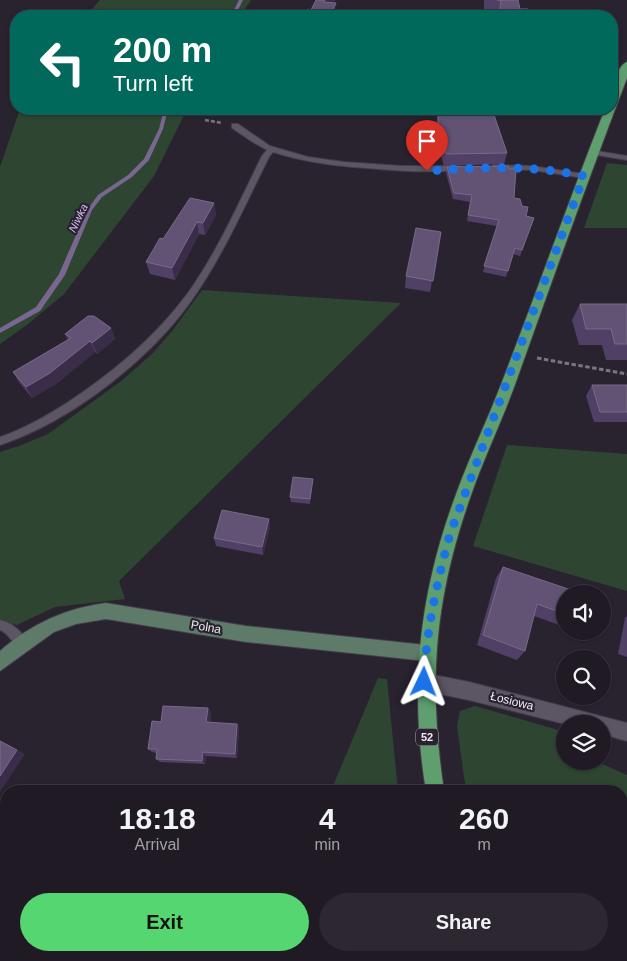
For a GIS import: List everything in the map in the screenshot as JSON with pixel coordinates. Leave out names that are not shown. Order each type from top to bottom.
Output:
[{"type":"main road","name":"52","points":[[618,89],[627,65]]},
{"type":"main road","name":"52","points":[[434,785],[429,757],[424,682],[434,595],[450,534],[476,460],[518,355],[608,115]]},
{"type":"street","name":"Polna","points":[[0,662],[21,642],[48,626],[69,617],[88,612],[106,611],[246,634],[426,653]]},
{"type":"street","name":"Łosiowa","points":[[424,682],[461,689],[563,715]]},
{"type":"street","points":[[611,728],[627,732]]},
{"type":"lane","points":[[235,126],[272,150],[297,158],[335,164],[427,171],[467,168]]},
{"type":"lane","points":[[0,441],[41,425],[124,368],[153,341],[179,312],[200,281],[266,156],[272,150]]},
{"type":"lane","points":[[594,152],[627,158]]},
{"type":"lane","points":[[490,168],[532,168],[584,176]]},
{"type":"lane","points":[[0,625],[8,627],[21,642]]},
{"type":"path","points":[[518,355],[627,374]]},
{"type":"green space","points":[[100,0],[251,0],[244,10],[91,10]]},
{"type":"green space","points":[[18,115],[184,115],[154,176],[64,294],[0,344],[0,167]]},
{"type":"green space","points":[[607,163],[627,165],[627,228],[584,228]]},
{"type":"green space","points":[[202,290],[401,303],[119,581],[125,599],[55,607],[17,625],[0,621],[0,452],[48,434],[120,382],[152,354],[173,330]]},
{"type":"green space","points":[[507,445],[627,454],[627,591],[473,546]]},
{"type":"green space","points":[[378,678],[387,679],[397,785],[333,785]]},
{"type":"green space","points":[[475,706],[556,729],[556,770],[611,770],[611,768],[627,775],[627,785],[465,785],[457,726],[460,711]]},
{"type":"building","points":[[316,0],[336,3],[333,10],[311,10]]},
{"type":"building","points":[[501,0],[518,0],[520,9],[528,9],[528,10],[500,10]]},
{"type":"building","points":[[439,115],[494,115],[507,153],[446,154],[438,125]]},
{"type":"building","points":[[508,166],[509,169],[516,169],[514,198],[520,199],[522,206],[528,207],[526,216],[534,218],[522,250],[515,248],[508,271],[484,266],[499,220],[468,215],[472,195],[454,193],[447,167]]},
{"type":"building","points":[[190,198],[214,203],[203,223],[197,222],[172,268],[146,262],[160,238],[163,239]]},
{"type":"building","points":[[416,228],[441,232],[433,281],[406,276]]},
{"type":"building","points":[[580,304],[627,304],[627,344],[615,344],[611,329],[586,329]]},
{"type":"building","points":[[88,316],[94,316],[111,328],[92,343],[90,341],[50,373],[26,387],[13,372],[71,338],[65,334]]},
{"type":"building","points":[[592,385],[627,385],[627,412],[600,412]]},
{"type":"building","points":[[293,477],[313,479],[310,499],[290,497]]},
{"type":"building","points":[[222,510],[269,519],[262,547],[214,538]]},
{"type":"building","points":[[503,567],[556,585],[556,611],[537,604],[525,651],[483,635]]},
{"type":"building","points":[[163,706],[208,708],[206,722],[237,724],[235,754],[203,752],[202,761],[156,759],[157,749],[148,749],[152,721],[161,722]]},
{"type":"building","points":[[0,741],[17,750],[0,776]]},
{"type":"waterway","name":"Niwka","points":[[236,10],[241,0]]},
{"type":"waterway","name":"Niwka","points":[[0,331],[38,309],[62,275],[90,210],[100,196],[130,176],[146,160],[161,129],[164,115]]},
{"type":"route","points":[[424,682],[434,595],[450,534],[476,460],[505,392],[584,176],[562,171],[532,168],[467,168],[427,171]]}]
